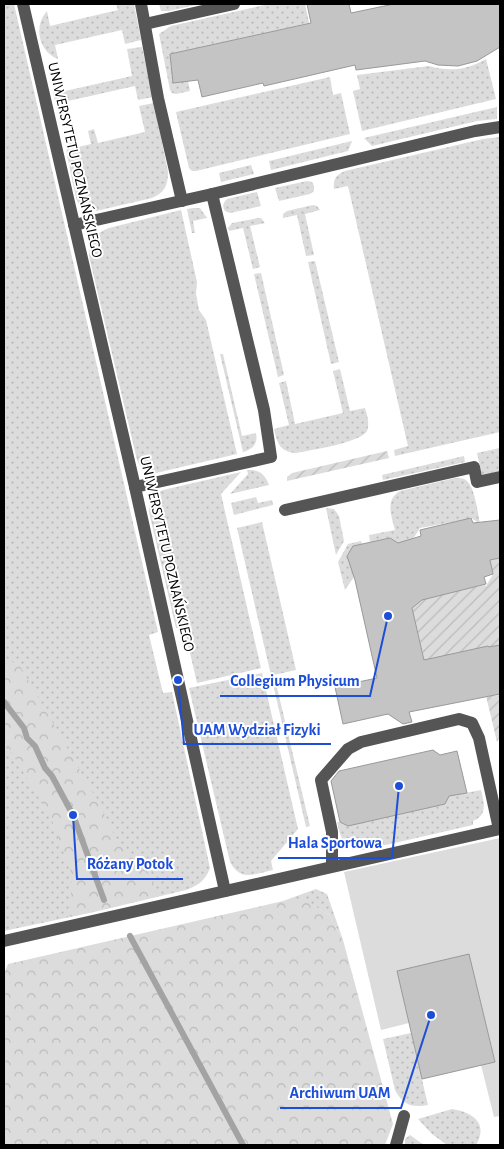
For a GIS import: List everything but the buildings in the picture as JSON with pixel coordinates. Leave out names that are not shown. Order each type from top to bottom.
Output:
[{"type":"street","name":"UNIWERSYTETU POZNAŃSKIEGO","points":[[23,4],[226,891]]},
{"type":"street","points":[[141,4],[158,98],[182,201]]},
{"type":"street","points":[[145,24],[234,4]]},
{"type":"street","points":[[74,225],[475,131],[500,127]]},
{"type":"street","points":[[135,487],[271,457],[264,410],[212,194]]},
{"type":"street","points":[[284,510],[474,468],[477,482],[500,477]]},
{"type":"street","points":[[4,941],[500,829],[479,738],[472,723],[459,719],[361,742],[348,749],[321,780],[332,832],[332,866]]},
{"type":"street","points":[[396,1145],[404,1116]]},
{"type":"green space","points":[[4,4],[14,4],[158,632],[149,635],[163,693],[172,692],[210,868],[201,882],[186,890],[4,931]]},
{"type":"green space","points":[[116,4],[134,4],[141,40],[125,44],[122,30],[55,45],[58,59],[51,56],[42,45],[39,31],[40,24],[47,11],[50,26],[118,10]]},
{"type":"green space","points":[[159,4],[200,4],[161,11]]},
{"type":"green space","points":[[269,4],[305,4],[309,23],[170,54],[173,82],[188,81],[190,91],[172,93],[159,34],[171,26]]},
{"type":"green space","points":[[142,47],[153,97],[138,100],[135,86],[68,101],[70,115],[60,111],[55,102],[54,89],[62,77],[65,91],[132,76],[127,49]]},
{"type":"green space","points":[[486,59],[496,99],[362,131],[353,91],[360,89],[357,75],[429,66],[458,69],[472,66]]},
{"type":"green space","points":[[330,77],[333,95],[341,93],[350,134],[196,171],[192,171],[189,168],[176,112]]},
{"type":"green space","points":[[154,103],[168,172],[164,188],[160,194],[152,198],[96,211],[84,209],[79,205],[76,198],[67,155],[67,146],[70,138],[75,133],[78,147],[91,144],[88,131],[94,129],[98,143],[145,132],[139,106]]},
{"type":"green space","points":[[497,107],[497,119],[477,121],[372,146],[364,138]]},
{"type":"green space","points":[[500,137],[500,432],[395,456],[394,450],[408,446],[348,186],[334,189],[334,183],[337,176],[345,171],[483,139]]},
{"type":"green space","points":[[352,141],[348,151],[271,170],[269,161]]},
{"type":"green space","points":[[251,165],[254,174],[221,182],[219,173]]},
{"type":"green space","points":[[307,181],[312,182],[314,186],[314,191],[310,194],[279,201],[275,188]]},
{"type":"green space","points":[[257,192],[261,206],[230,213],[223,208],[227,199]]},
{"type":"green space","points":[[313,205],[317,206],[320,210],[305,214],[314,255],[306,256],[297,215],[283,218],[283,214],[287,211]]},
{"type":"green space","points":[[200,208],[207,218],[193,221],[195,233],[192,233],[187,209]]},
{"type":"green space","points":[[181,210],[197,282],[196,294],[199,310],[206,320],[237,454],[152,473],[144,470],[137,460],[89,256],[94,238],[104,230]]},
{"type":"green space","points":[[261,218],[265,223],[250,226],[260,267],[253,269],[243,228],[229,231],[228,228],[232,223]]},
{"type":"green space","points":[[315,261],[339,362],[331,364],[308,262]]},
{"type":"green space","points":[[261,273],[284,375],[278,377],[254,274]]},
{"type":"green space","points":[[220,354],[223,354],[242,436],[256,433],[254,446],[243,452]]},
{"type":"green space","points":[[340,369],[350,411],[365,408],[368,422],[367,431],[355,439],[323,448],[296,453],[283,449],[276,439],[274,429],[289,425],[279,383],[286,381],[295,424],[343,413],[333,371]]},
{"type":"green space","points":[[500,448],[500,471],[482,475],[477,453]]},
{"type":"green space","points":[[387,451],[389,458],[287,481],[287,477],[292,473]]},
{"type":"green space","points":[[464,456],[465,462],[383,480],[382,475]]},
{"type":"green space","points":[[247,470],[255,470],[261,473],[269,485],[230,494],[248,474]]},
{"type":"green space","points":[[241,472],[221,494],[261,668],[197,683],[184,627],[176,628],[149,512],[150,505],[154,496],[163,490]]},
{"type":"green space","points":[[455,478],[465,479],[470,484],[476,501],[480,524],[470,517],[469,519],[420,528],[413,539],[399,544],[390,538],[370,542],[369,535],[395,530],[390,508],[392,499],[400,491]]},
{"type":"green space","points":[[256,497],[258,503],[272,500],[273,505],[234,515],[231,503]]},
{"type":"green space","points":[[326,508],[334,509],[339,516],[344,541],[336,555]]},
{"type":"green space","points":[[262,522],[296,670],[274,675],[310,826],[306,827],[237,528]]},
{"type":"green space","points":[[361,541],[362,544],[347,554],[349,563],[358,567],[345,590],[338,562],[348,544]]},
{"type":"green space","points":[[500,558],[500,645],[488,646],[429,661],[427,659],[421,667],[419,665],[424,658],[406,583],[435,595],[435,597],[437,595],[486,586],[493,574],[491,573],[488,561]]},
{"type":"green space","points":[[4,658],[20,666],[100,805],[119,845],[146,869],[159,896],[70,917],[72,875],[51,818],[4,740]]},
{"type":"green space","points":[[262,673],[298,829],[271,861],[273,870],[248,875],[239,872],[230,862],[189,688]]},
{"type":"green space","points":[[499,693],[500,736],[497,742],[486,696],[499,695]]},
{"type":"green space","points":[[481,790],[484,808],[481,815],[473,821],[473,825],[364,850],[352,847],[344,842],[338,828],[337,822],[348,826],[445,804],[449,796]]},
{"type":"green space","points":[[500,838],[500,1116],[494,1117],[481,1065],[495,1061],[469,955],[409,1023],[381,1030],[344,872]]},
{"type":"green space","points":[[316,889],[327,894],[343,940],[329,915],[307,902],[283,901]]},
{"type":"green space","points":[[283,901],[307,901],[329,915],[343,940],[393,1124],[385,1145],[4,1145],[4,974],[8,964]]},
{"type":"green space","points":[[411,1033],[428,1105],[413,1106],[408,1104],[401,1099],[395,1090],[383,1039]]},
{"type":"green space","points":[[452,1109],[466,1113],[476,1120],[481,1131],[476,1145],[447,1145],[432,1134],[418,1119]]},
{"type":"green space","points":[[410,1135],[424,1145],[405,1145],[405,1139]]},
{"type":"waterway","points":[[4,702],[24,728],[27,738],[35,746],[45,768],[52,776],[73,815],[104,900]]},
{"type":"waterway","points":[[130,936],[243,1145]]},
{"type":"place","name":"Collegium Physicum","points":[[388,616]]},
{"type":"place","name":"UAM Wydział Fizyki","points":[[178,680]]},
{"type":"place","name":"Hala Sportowa","points":[[399,786]]},
{"type":"place","name":"Różany Potok","points":[[73,815]]},
{"type":"place","name":"Archiwum UAM","points":[[431,1015]]}]
